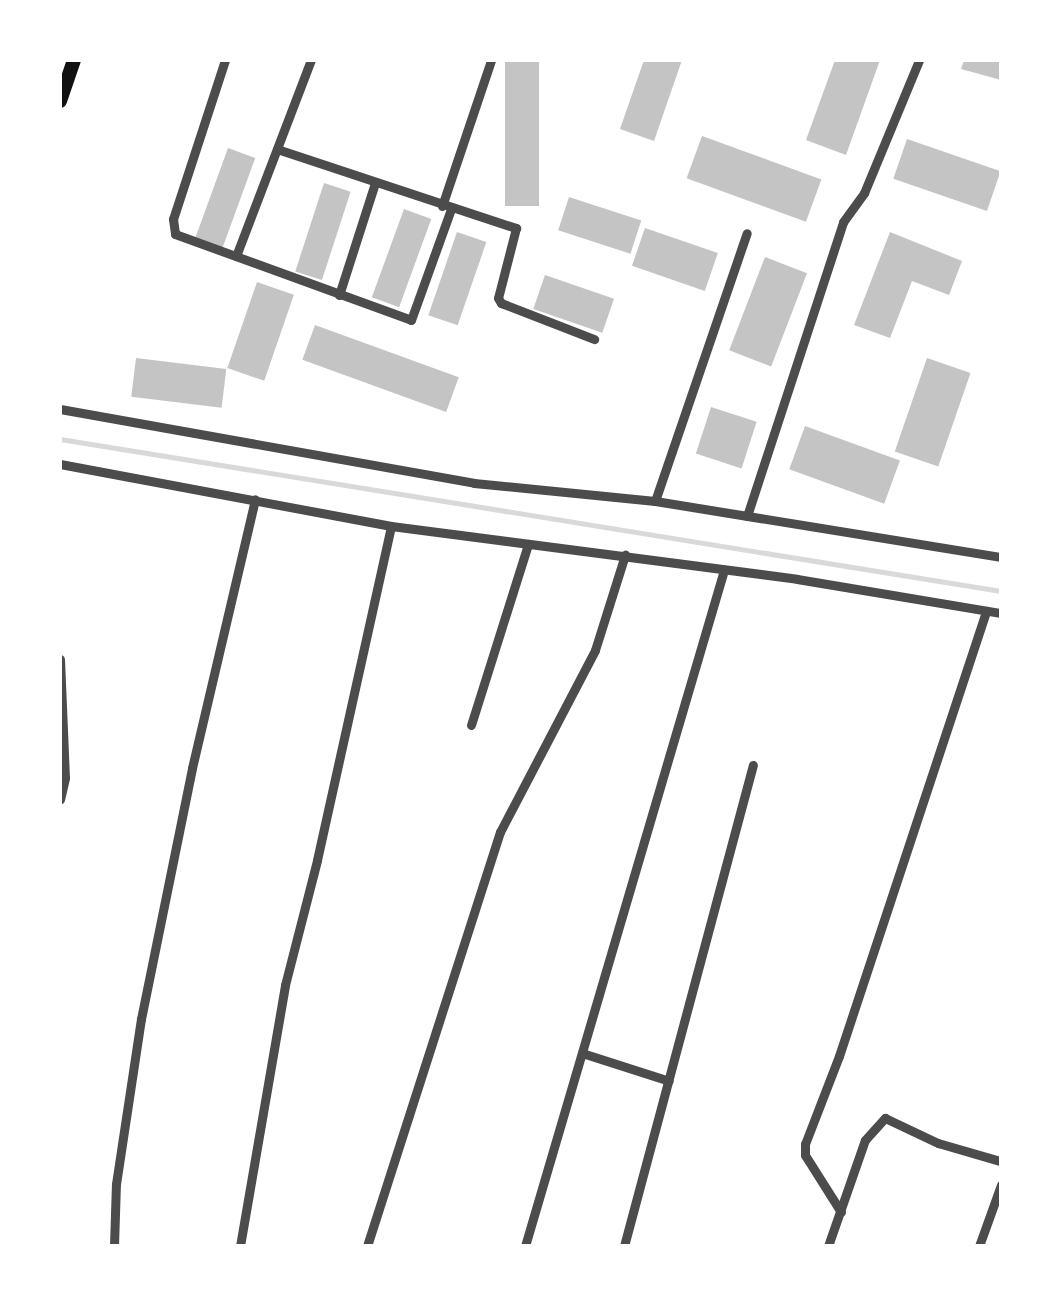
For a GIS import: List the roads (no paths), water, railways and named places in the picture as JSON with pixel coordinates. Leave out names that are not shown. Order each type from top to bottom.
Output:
[{"type":"main road","points":[[60,101],[74,60]]},
{"type":"street","points":[[225,60],[172,228],[175,234],[412,320],[491,60]]},
{"type":"street","points":[[236,256],[311,60]]},
{"type":"street","points":[[747,516],[843,222],[864,193],[919,60]]},
{"type":"street","points":[[278,149],[516,228],[500,303],[594,339]]},
{"type":"street","points":[[339,295],[375,182]]},
{"type":"street","points":[[655,501],[721,320],[747,234]]},
{"type":"street","points":[[60,409],[474,483],[655,501],[1001,557]]},
{"type":"street","points":[[60,464],[391,526],[625,555],[1001,614]]},
{"type":"street","points":[[114,1246],[116,1184],[141,1019],[255,498]]},
{"type":"street","points":[[240,1246],[284,985],[317,860],[391,526]]},
{"type":"street","points":[[471,725],[528,544]]},
{"type":"street","points":[[367,1246],[500,832],[595,650],[625,555]]},
{"type":"street","points":[[525,1246],[724,570]]},
{"type":"street","points":[[841,1212],[804,1155],[804,1144],[851,1020],[986,611]]},
{"type":"street","points":[[60,659],[64,778],[60,799]]},
{"type":"street","points":[[624,1246],[753,765]]},
{"type":"street","points":[[582,1053],[669,1081]]},
{"type":"street","points":[[828,1246],[865,1140],[885,1118],[938,1144],[1001,1160],[1001,1169]]},
{"type":"street","points":[[979,1246],[1001,1185]]},
{"type":"waterway","points":[[60,439],[1001,591]]}]
